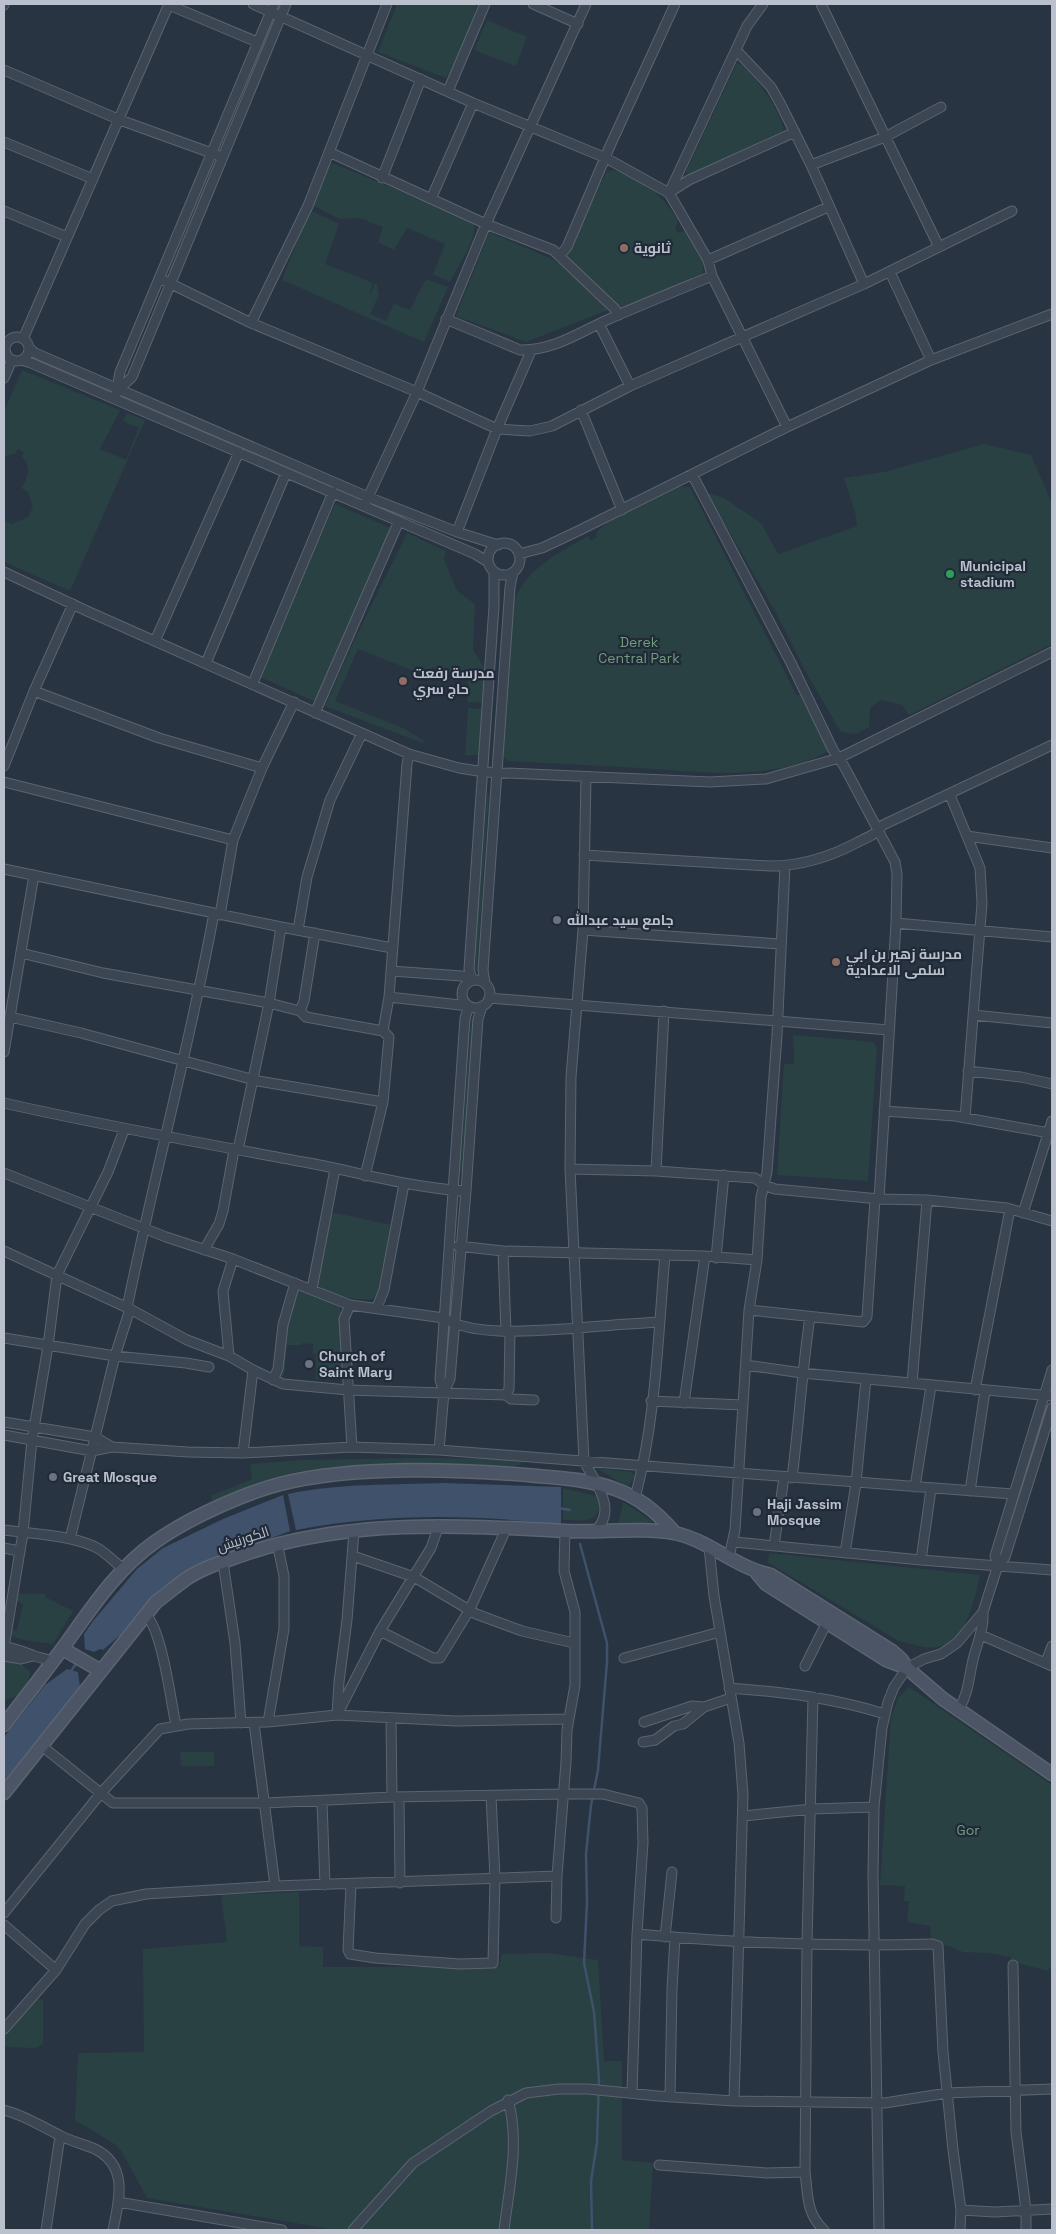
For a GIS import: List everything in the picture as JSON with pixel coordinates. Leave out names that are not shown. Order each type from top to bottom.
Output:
[{"type":"main road","points":[[4,1725],[53,1662],[65,1650],[123,1570],[156,1541],[187,1523],[244,1497],[283,1484],[350,1474],[446,1472],[519,1474],[597,1484],[616,1489],[635,1498],[656,1513],[675,1533],[710,1547],[756,1572],[770,1575],[892,1651],[907,1668],[943,1699],[1052,1774]]},
{"type":"main road","name":"الكورنيش","points":[[4,1793],[42,1746],[97,1669],[156,1602],[187,1578],[223,1562],[277,1544],[322,1534],[439,1525],[594,1532],[675,1533]]},
{"type":"main road","points":[[756,1572],[766,1584],[886,1660],[907,1668]]},
{"type":"main road","points":[[65,1650],[97,1669]]},
{"type":"street","points":[[23,339],[169,4],[257,42]]},
{"type":"street","points":[[253,4],[272,7],[281,16],[473,103],[606,158],[669,192],[708,260],[712,276],[787,427]]},
{"type":"street","points":[[118,390],[132,377],[286,4]]},
{"type":"street","points":[[251,323],[308,206],[387,4]]},
{"type":"street","points":[[448,91],[486,4]]},
{"type":"street","points":[[533,4],[578,24]]},
{"type":"street","points":[[366,501],[417,392],[486,224],[529,126],[586,4]]},
{"type":"street","points":[[560,255],[567,246],[675,4]]},
{"type":"street","points":[[669,192],[747,26],[763,4]]},
{"type":"street","points":[[821,4],[939,247]]},
{"type":"street","points":[[114,399],[118,390],[120,372],[272,7]]},
{"type":"street","points":[[736,50],[771,86],[812,166],[828,207],[864,284]]},
{"type":"street","points":[[4,70],[120,120],[223,157]]},
{"type":"street","points":[[382,178],[421,79]]},
{"type":"street","points":[[431,199],[473,103]]},
{"type":"street","points":[[812,166],[885,138],[942,107]]},
{"type":"street","points":[[669,192],[689,180],[795,132]]},
{"type":"street","points":[[4,142],[93,179]]},
{"type":"street","points":[[329,152],[382,178],[486,224],[553,250],[615,308],[619,315]]},
{"type":"street","points":[[708,260],[828,207]]},
{"type":"street","points":[[4,211],[67,237]]},
{"type":"street","points":[[158,278],[251,323],[417,392],[497,429],[521,431],[543,429],[630,386],[890,272],[1012,211]]},
{"type":"street","points":[[890,272],[931,360]]},
{"type":"street","points":[[446,319],[520,350],[531,351],[581,335],[598,324],[712,276]]},
{"type":"street","points":[[519,554],[542,548],[787,427],[931,360],[1052,314]]},
{"type":"street","points":[[598,324],[630,386]]},
{"type":"street","points":[[4,378],[11,356],[7,344],[8,339],[23,339]]},
{"type":"street","points":[[23,339],[35,353],[118,390],[238,452],[286,473],[332,492],[366,501],[457,532],[498,545],[508,544],[519,554],[519,564],[514,572],[510,587],[496,771],[483,970],[485,983],[490,991],[489,998],[482,1006],[478,1020],[455,1325],[450,1379],[444,1392],[439,1450]]},
{"type":"street","points":[[131,346],[142,351]]},
{"type":"street","points":[[11,356],[26,357],[29,348]]},
{"type":"street","points":[[457,532],[497,429],[531,351]]},
{"type":"street","points":[[11,356],[114,399],[178,421],[366,501],[399,521],[475,554],[488,562],[494,571],[495,587],[484,772],[469,969],[472,980]]},
{"type":"street","points":[[581,410],[622,510]]},
{"type":"street","points":[[154,641],[238,452]]},
{"type":"street","points":[[206,663],[286,473]]},
{"type":"street","points":[[692,474],[839,758],[878,832],[890,850],[896,868],[896,923],[884,1111],[867,1317],[863,1322],[749,1310]]},
{"type":"street","points":[[253,683],[332,492]]},
{"type":"street","points":[[315,713],[399,521]]},
{"type":"street","points":[[488,562],[491,551],[498,545]]},
{"type":"street","points":[[494,571],[503,575],[514,572]]},
{"type":"street","points":[[4,572],[87,612],[253,683],[315,713],[410,754],[459,768],[484,772],[496,771],[710,782],[751,780],[792,773],[839,758],[1052,652]]},
{"type":"street","points":[[4,766],[34,691],[73,604]]},
{"type":"street","points":[[491,650],[505,651]]},
{"type":"street","points":[[34,691],[159,738],[262,768]]},
{"type":"street","points":[[70,1540],[115,1356],[129,1308],[164,1137],[184,1060],[233,840],[262,768],[294,702]]},
{"type":"street","points":[[298,930],[307,877],[330,800],[362,733]]},
{"type":"street","points":[[584,855],[691,863],[785,866],[813,861],[838,852],[878,832],[883,825],[1052,745]]},
{"type":"street","points":[[384,1031],[389,996],[410,754]]},
{"type":"street","points":[[586,777],[583,930],[571,1078],[570,1169],[584,1461],[602,1491],[605,1509],[600,1526],[594,1532]]},
{"type":"street","points":[[4,782],[233,840]]},
{"type":"street","points":[[950,794],[980,868],[982,902],[965,1118]]},
{"type":"street","points":[[967,836],[1052,848]]},
{"type":"street","points":[[729,1557],[734,1542],[749,1310],[757,1260],[761,1197],[767,1172],[785,866]]},
{"type":"street","points":[[4,869],[281,928],[392,948]]},
{"type":"street","points":[[4,1052],[34,876]]},
{"type":"street","points":[[896,923],[1052,938]]},
{"type":"street","points":[[204,1250],[219,1224],[223,1211],[268,1003],[281,928]]},
{"type":"street","points":[[583,930],[780,944]]},
{"type":"street","points":[[300,1011],[304,1001],[315,933]]},
{"type":"street","points":[[21,953],[103,973],[268,1003],[300,1011],[306,1017],[384,1031],[389,1037],[383,1102],[365,1176]]},
{"type":"street","points":[[390,971],[462,976],[485,983]]},
{"type":"street","points":[[469,1006],[462,995],[464,986],[472,980]]},
{"type":"street","points":[[389,996],[482,1006]]},
{"type":"street","points":[[489,998],[889,1030]]},
{"type":"street","points":[[444,1392],[440,1380],[444,1318],[465,1018],[469,1006]]},
{"type":"street","points":[[656,1171],[664,1011]]},
{"type":"street","points":[[973,1015],[1052,1023]]},
{"type":"street","points":[[10,1017],[184,1060],[252,1079],[383,1102]]},
{"type":"street","points":[[968,1070],[1021,1077],[1052,1084]]},
{"type":"street","points":[[4,1103],[124,1130],[335,1169],[404,1184],[466,1191]]},
{"type":"street","points":[[884,1111],[965,1118],[1049,1133]]},
{"type":"street","points":[[1023,1213],[1052,1121]]},
{"type":"street","points":[[33,1656],[23,1649],[4,1647],[23,1533],[32,1440],[58,1276],[108,1172],[124,1130]]},
{"type":"street","points":[[312,1289],[335,1169]]},
{"type":"street","points":[[570,1169],[656,1171],[755,1178],[764,1185],[775,1189],[877,1199],[927,1200],[1010,1209],[1052,1221]]},
{"type":"street","points":[[4,1173],[144,1228],[204,1250],[233,1258],[350,1305],[377,1307],[444,1318],[455,1325],[508,1331],[533,1332],[659,1322]]},
{"type":"street","points":[[716,1258],[724,1175]]},
{"type":"street","points":[[377,1307],[382,1296],[404,1184]]},
{"type":"street","points":[[912,1384],[927,1200]]},
{"type":"street","points":[[975,1390],[1010,1209]]},
{"type":"street","points":[[449,1245],[503,1251],[705,1256],[757,1260]]},
{"type":"street","points":[[4,1251],[129,1308],[187,1340],[229,1356],[252,1370],[289,1385],[348,1390],[506,1395],[511,1399],[534,1400]]},
{"type":"street","points":[[503,1251],[508,1331],[509,1389],[506,1395]]},
{"type":"street","points":[[635,1498],[643,1467],[652,1401],[665,1255]]},
{"type":"street","points":[[684,1403],[705,1256]]},
{"type":"street","points":[[229,1356],[223,1291],[233,1258]]},
{"type":"street","points":[[274,1380],[278,1369],[283,1325],[295,1283]]},
{"type":"street","points":[[350,1305],[344,1319],[352,1447]]},
{"type":"street","points":[[774,1546],[800,1418],[802,1373],[810,1317]]},
{"type":"street","points":[[4,1338],[115,1356],[210,1367]]},
{"type":"street","points":[[746,1365],[802,1373],[1048,1396]]},
{"type":"street","points":[[244,1453],[252,1370]]},
{"type":"street","points":[[998,1565],[995,1556],[1013,1494],[1048,1396],[1052,1370]]},
{"type":"street","points":[[845,1553],[856,1483],[866,1379]]},
{"type":"street","points":[[915,1487],[931,1386]]},
{"type":"street","points":[[970,1491],[985,1391]]},
{"type":"street","points":[[652,1401],[743,1406]]},
{"type":"street","points":[[878,2230],[874,1807],[880,1742],[885,1714],[894,1687],[907,1668],[924,1658],[941,1654],[957,1643],[983,1612],[998,1565],[1005,1557],[1052,1408]]},
{"type":"street","points":[[4,1422],[95,1437],[112,1447]]},
{"type":"street","points":[[4,1435],[92,1451],[112,1447],[188,1452],[244,1453],[352,1447],[439,1450],[1013,1494]]},
{"type":"street","points":[[921,1560],[931,1489]]},
{"type":"street","points":[[337,1715],[380,1631],[431,1548],[439,1525]]},
{"type":"street","points":[[380,1631],[436,1659],[442,1656],[470,1610],[507,1527]]},
{"type":"street","points":[[4,1530],[70,1540],[98,1548],[123,1570]]},
{"type":"street","points":[[337,1715],[354,1531]]},
{"type":"street","points":[[556,1918],[556,1876],[569,1719],[575,1685],[574,1612],[564,1571],[565,1531]]},
{"type":"street","points":[[734,1542],[921,1560],[1052,1570]]},
{"type":"street","points":[[268,1722],[284,1629],[284,1576],[277,1544]]},
{"type":"street","points":[[710,1547],[711,1575],[741,1766],[743,1816],[737,1942],[734,2101]]},
{"type":"street","points":[[4,1548],[19,1551]]},
{"type":"street","points":[[353,1556],[414,1578],[476,1614],[522,1631],[574,1643]]},
{"type":"street","points":[[223,1562],[235,1643],[241,1723]]},
{"type":"street","points":[[959,1709],[967,1697],[974,1656],[984,1623],[983,1612]]},
{"type":"street","points":[[146,1615],[153,1621],[176,1726]]},
{"type":"street","points":[[805,1666],[827,1622]]},
{"type":"street","points":[[624,1658],[720,1632]]},
{"type":"street","points":[[981,1635],[1049,1664],[1052,1646]]},
{"type":"street","points":[[4,1656],[21,1659],[33,1656],[45,1658],[53,1662]]},
{"type":"street","points":[[730,1688],[813,1697],[859,1706],[885,1714]]},
{"type":"street","points":[[813,1697],[812,1809],[807,1943],[805,2172],[809,2209],[814,2220],[824,2230]]},
{"type":"street","points":[[643,1742],[655,1740],[660,1734],[674,1726],[683,1724],[704,1707],[731,1698]]},
{"type":"street","points":[[644,1722],[692,1706],[704,1707]]},
{"type":"street","points":[[4,1913],[101,1793],[160,1729],[176,1726],[254,1723],[337,1715],[456,1721],[569,1719]]},
{"type":"street","points":[[391,1719],[400,1882]]},
{"type":"street","points":[[254,1723],[275,1886]]},
{"type":"street","points":[[42,1746],[114,1803],[322,1802],[396,1797],[563,1794],[602,1794],[639,1803],[642,1808],[642,1843],[632,2093]]},
{"type":"street","points":[[351,1884],[348,1950],[350,1954],[375,1958],[478,1964],[492,1963],[495,1878],[491,1796]]},
{"type":"street","points":[[322,1802],[325,1885]]},
{"type":"street","points":[[743,1816],[812,1809],[874,1807]]},
{"type":"street","points":[[665,1937],[672,1872]]},
{"type":"street","points":[[4,2030],[56,1970],[85,1924],[112,1900],[146,1894],[275,1886],[556,1876]]},
{"type":"street","points":[[4,1925],[56,1970]]},
{"type":"street","points":[[637,1934],[737,1942],[874,1946],[932,1944],[938,1946],[947,2093],[961,2210],[960,2230]]},
{"type":"street","points":[[670,2097],[675,1937]]},
{"type":"street","points":[[1013,1965],[1016,2132],[1026,2210],[1026,2230]]},
{"type":"street","points":[[353,2230],[413,2163],[508,2100],[526,2092],[588,2089],[670,2097],[805,2103],[902,2101],[947,2093],[1052,2089]]},
{"type":"street","points":[[504,2230],[514,2136],[513,2118],[508,2100]]},
{"type":"street","points":[[4,2110],[29,2117],[60,2136],[96,2150],[112,2161],[119,2178],[118,2202],[113,2230]]},
{"type":"street","points":[[46,2230],[60,2136]]},
{"type":"street","points":[[659,2165],[766,2173],[805,2172]]},
{"type":"street","points":[[118,2202],[282,2230]]},
{"type":"street","points":[[961,2210],[995,2212],[1052,2209]]},
{"type":"street","points":[[225,2230],[226,2220]]},
{"type":"green space","points":[[397,4],[478,4],[453,70],[446,78],[378,52]]},
{"type":"green space","points":[[487,20],[527,37],[516,66],[474,50]]},
{"type":"green space","points":[[737,63],[750,73],[766,93],[778,115],[783,131],[690,175],[687,174],[686,171]]},
{"type":"green space","points":[[213,162],[215,163],[170,272],[168,272]]},
{"type":"green space","points":[[332,163],[451,212],[474,224],[470,245],[450,282],[433,274],[445,244],[407,228],[394,250],[378,242],[383,227],[360,218],[340,219],[314,206],[312,211],[339,224],[325,264],[373,283],[369,293],[371,293],[375,283],[377,284],[379,295],[370,314],[386,321],[394,304],[410,310],[426,279],[448,287],[424,342],[282,280],[326,169]]},
{"type":"green space","name":"ثانوية","points":[[613,170],[642,182],[665,203],[678,220],[675,230],[679,233],[686,230],[704,261],[702,276],[620,309],[565,257],[607,171]]},
{"type":"green space","points":[[489,232],[554,260],[577,279],[608,310],[526,342],[456,316]]},
{"type":"green space","points":[[22,370],[120,410],[100,449],[126,460],[139,428],[123,421],[127,413],[145,420],[70,591],[4,562],[4,520],[12,524],[28,517],[33,507],[28,492],[21,488],[28,472],[27,465],[22,457],[24,452],[18,449],[15,454],[4,456],[4,411]]},
{"type":"green space","name":"Municipal stadium","points":[[984,444],[1031,455],[1052,503],[1052,644],[909,715],[902,705],[881,700],[870,708],[869,727],[855,734],[841,732],[808,676],[775,611],[707,493],[724,498],[761,523],[778,554],[857,526],[855,512],[844,478],[884,472]]},
{"type":"green space","name":"Derek Central Park","points":[[678,486],[690,487],[797,696],[801,694],[829,751],[807,761],[785,767],[737,773],[508,761],[501,754],[510,611],[523,585],[531,574],[551,558],[588,536],[591,541],[597,537],[596,534],[601,528],[609,522],[634,507]]},
{"type":"green space","points":[[335,504],[393,529],[328,679],[314,701],[258,676]]},
{"type":"green space","points":[[407,533],[446,551],[444,560],[457,591],[475,604],[473,650],[485,669],[484,703],[467,702],[468,680],[433,667],[427,676],[358,649],[335,701],[405,729],[424,741],[423,743],[325,706],[352,645]]},
{"type":"green space","points":[[468,708],[483,709],[479,755],[465,755]]},
{"type":"green space","points":[[487,793],[489,794],[477,970],[474,970]]},
{"type":"green space","points":[[471,1018],[474,1018],[463,1172],[460,1172]]},
{"type":"green space","points":[[793,1035],[873,1042],[877,1047],[868,1181],[777,1175],[784,1064],[794,1064]]},
{"type":"green space","points":[[327,1211],[391,1225],[380,1290],[373,1299],[342,1297],[321,1288],[316,1283]]},
{"type":"green space","points":[[295,1290],[340,1306],[342,1378],[294,1380],[316,1379],[316,1354],[313,1354],[313,1344],[302,1343],[302,1345],[287,1345],[284,1375],[280,1378],[284,1328]]},
{"type":"green space","points":[[507,1459],[519,1460],[521,1463],[520,1465],[512,1466],[399,1463],[341,1466],[287,1474],[212,1501],[211,1496],[252,1479],[250,1464],[302,1460]]},
{"type":"green space","points":[[598,1468],[632,1472],[635,1477],[629,1485],[624,1484]]},
{"type":"green space","points":[[563,1488],[596,1496],[600,1505],[595,1516],[581,1521],[563,1520]]},
{"type":"green space","points":[[623,1502],[652,1521],[651,1525],[618,1525]]},
{"type":"green space","points":[[770,1553],[980,1575],[970,1613],[958,1635],[949,1642],[937,1647],[923,1647],[899,1641],[767,1562]]},
{"type":"green space","points":[[17,1594],[45,1594],[45,1597],[73,1611],[53,1644],[24,1640],[12,1636],[12,1631],[17,1630],[23,1604],[17,1602]]},
{"type":"green space","points":[[18,1661],[30,1672],[29,1679],[26,1688],[21,1694],[5,1700],[7,1712],[4,1717],[4,1662]]},
{"type":"green space","name":"Gor","points":[[909,1687],[1052,1785],[1052,1964],[1048,1971],[1010,1961],[1011,1957],[988,1953],[963,1952],[931,1939],[930,1926],[907,1922],[909,1901],[904,1901],[905,1886],[880,1885],[891,1718],[898,1698]]},
{"type":"green space","points":[[180,1752],[214,1752],[214,1766],[181,1766]]},
{"type":"green space","points":[[299,1892],[299,1946],[323,1947],[323,1967],[499,1967],[502,1954],[548,1953],[598,1960],[604,2061],[622,2061],[622,2160],[653,2163],[649,2230],[336,2230],[147,2198],[122,2152],[116,2145],[75,2120],[78,2053],[144,2052],[143,1949],[227,1942],[221,1895]]},
{"type":"green space","points":[[36,1999],[43,2000],[43,2044],[36,2048],[4,2047],[4,2035]]},
{"type":"water","points":[[445,1483],[561,1487],[561,1525],[462,1517],[428,1517],[362,1520],[296,1530],[288,1494],[346,1486]]},
{"type":"water","points":[[283,1495],[290,1531],[199,1566],[103,1650],[100,1649],[94,1652],[85,1649],[84,1634],[93,1621],[137,1569],[163,1548],[223,1519]]},
{"type":"water","points":[[67,1669],[78,1672],[80,1688],[4,1781],[4,1737],[45,1685]]},
{"type":"waterway","points":[[558,1508],[570,1510]]},
{"type":"waterway","points":[[580,1544],[607,1643],[598,1770],[591,1805],[586,1854],[587,1902],[584,1963],[594,2012],[599,2079],[597,2143],[591,2181],[592,2230]]},
{"type":"waterway","points":[[71,1671],[78,1661]]},
{"type":"place","name":"ثانوية","points":[[624,248]]},
{"type":"place","name":"Municipal stadium","points":[[950,574]]},
{"type":"place","name":"مدرسة رفعت حاج سري","points":[[403,681]]},
{"type":"place","name":"جامع سيد عبدالله","points":[[557,920]]},
{"type":"place","name":"مدرسة زهير بن ابي سلمى الاعدادية","points":[[836,962]]},
{"type":"place","name":"Church of Saint Mary","points":[[309,1364]]},
{"type":"place","name":"Great Mosque","points":[[53,1477]]},
{"type":"place","name":"Haji Jassim Mosque","points":[[757,1512]]}]
